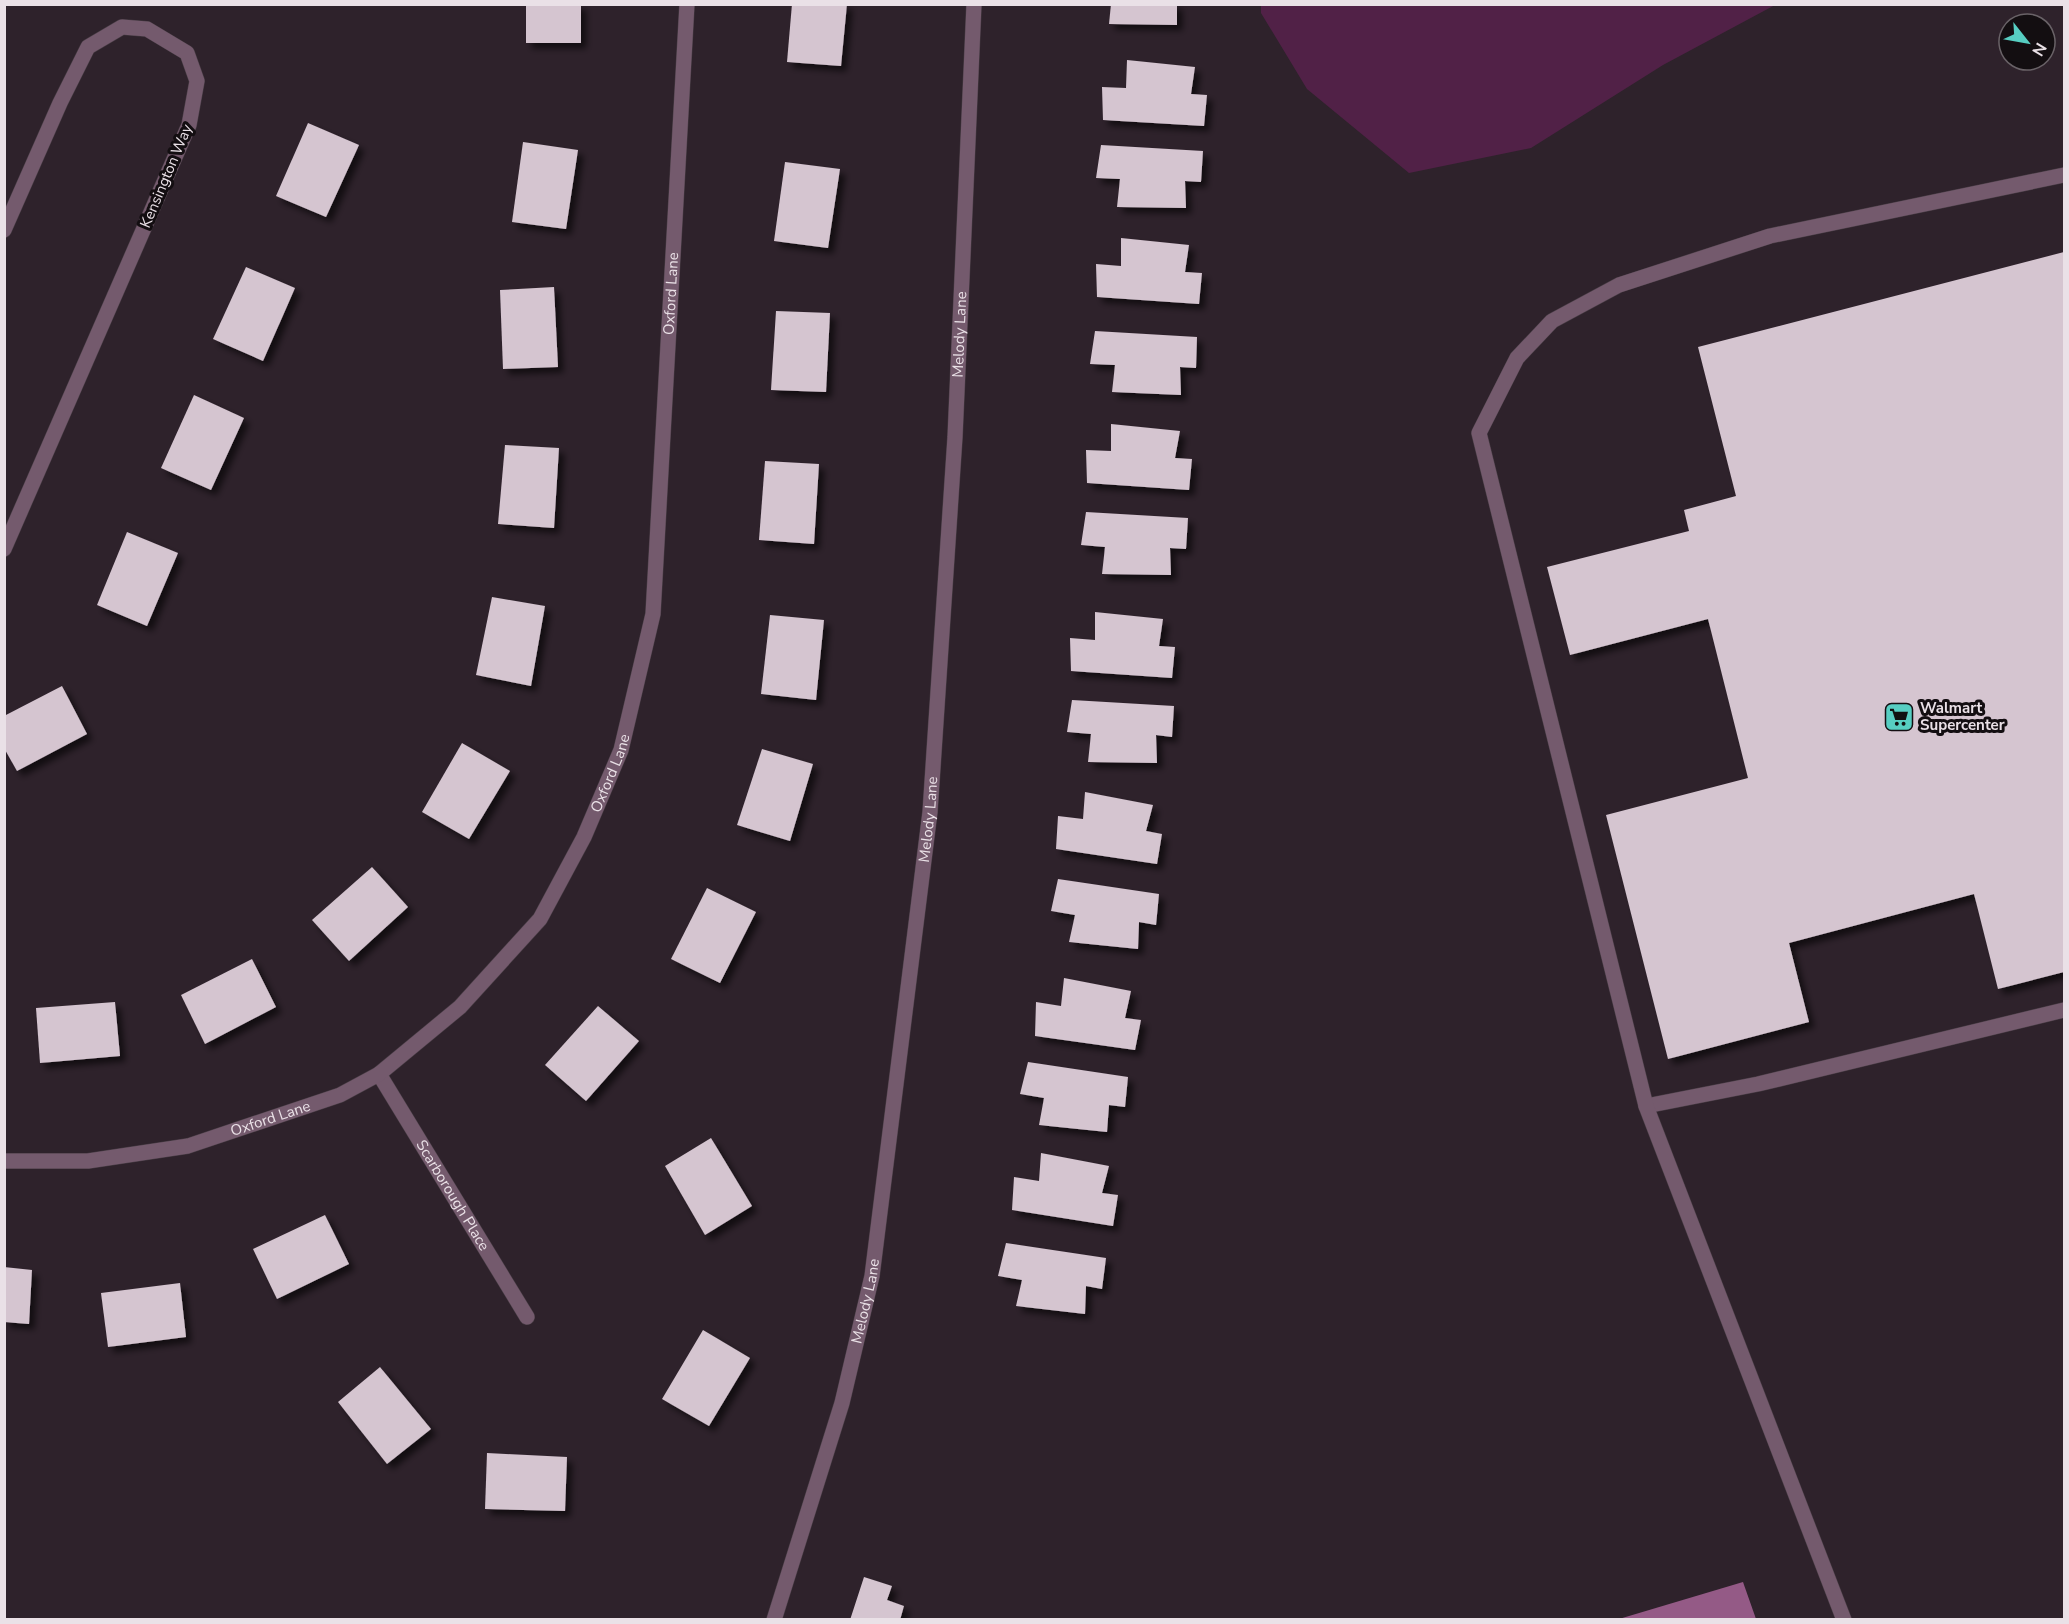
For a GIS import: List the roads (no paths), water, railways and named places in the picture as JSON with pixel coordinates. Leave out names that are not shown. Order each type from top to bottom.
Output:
[{"type":"street","name":"Oxford Lane","points":[[4,1161],[88,1161],[188,1146],[340,1095],[379,1074],[460,1007],[540,919],[584,837],[621,750],[653,614],[687,4]]},
{"type":"street","name":"Melody Lane","points":[[774,1620],[842,1403],[872,1276],[930,812],[955,437],[974,4]]},
{"type":"street","name":"Kensington Way","points":[[4,230],[60,103],[88,48],[122,27],[147,29],[187,53],[197,81],[189,125],[4,549]]},
{"type":"street","points":[[1844,1620],[1646,1106],[1479,433],[1517,358],[1552,321],[1619,285],[1770,236],[2064,175]]},
{"type":"street","points":[[1646,1106],[1758,1084],[2064,1010]]},
{"type":"street","name":"Scarborough Place","points":[[379,1074],[527,1317]]},
{"type":"place","name":"Walmart Supercenter","points":[[1899,717]]}]
